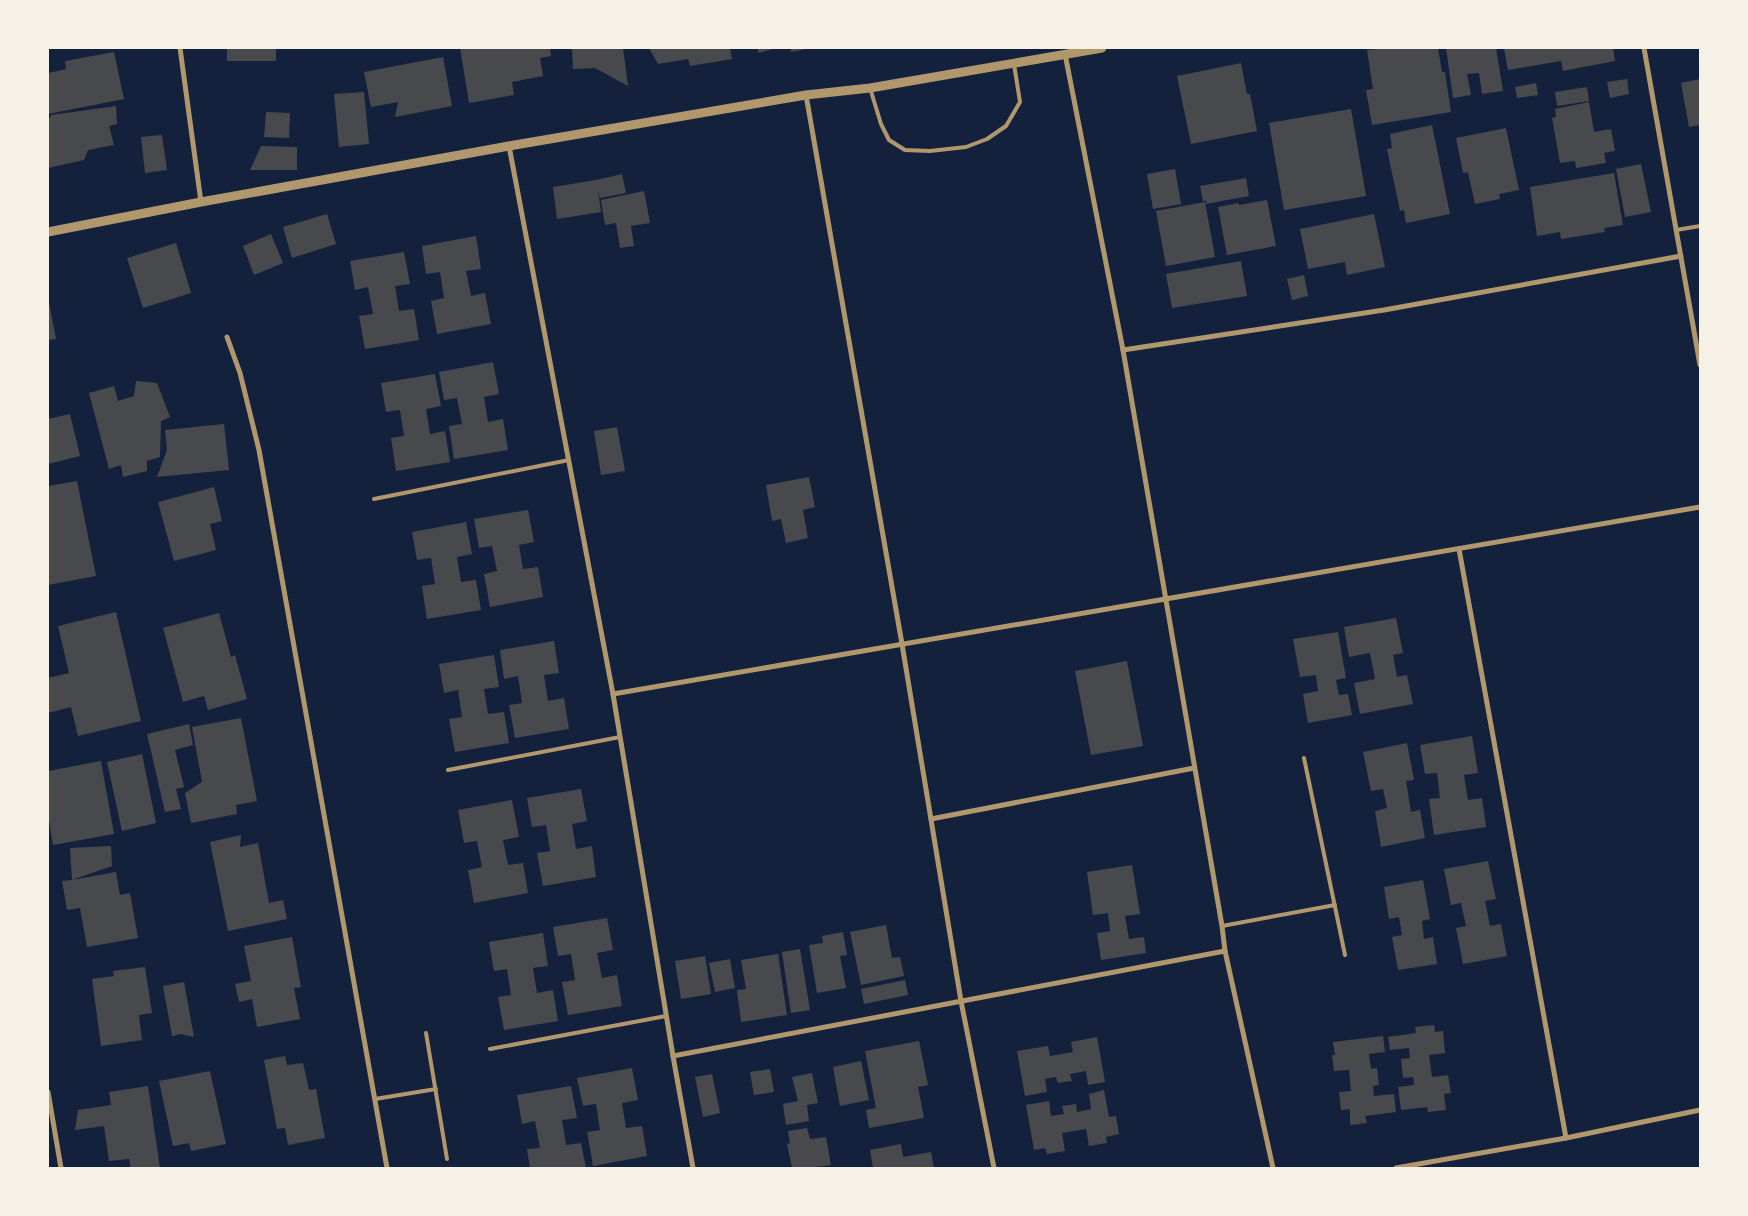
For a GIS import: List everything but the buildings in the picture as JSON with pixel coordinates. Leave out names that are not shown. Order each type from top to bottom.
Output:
[{"type":"street","points":[[180,48],[200,202]]},
{"type":"street","points":[[48,232],[200,202],[509,146],[806,96],[870,88],[1102,48]]},
{"type":"street","points":[[1644,48],[1700,365]]},
{"type":"street","points":[[1065,53],[1123,350],[1167,599],[1225,952],[1273,1168]]},
{"type":"street","points":[[806,96],[902,644],[961,1001],[994,1168]]},
{"type":"street","points":[[509,146],[613,694],[693,1168]]},
{"type":"street","points":[[1123,350],[1384,310],[1681,256]]},
{"type":"street","points":[[227,337],[240,373],[259,450],[387,1168]]},
{"type":"street","points":[[613,694],[1700,507]]},
{"type":"street","points":[[1459,549],[1566,1138]]},
{"type":"street","points":[[931,819],[1194,768]]},
{"type":"street","points":[[673,1056],[1225,952]]},
{"type":"street","points":[[48,1092],[60,1168]]},
{"type":"street","points":[[1396,1168],[1566,1138],[1700,1110]]},
{"type":"lane","points":[[870,88],[881,124],[889,140],[905,150],[930,151],[966,148],[988,139],[1006,126],[1020,102],[1014,62]]},
{"type":"lane","points":[[1676,230],[1700,226]]},
{"type":"lane","points":[[374,498],[569,460]]},
{"type":"lane","points":[[448,770],[620,736]]},
{"type":"lane","points":[[1304,758],[1345,955]]},
{"type":"lane","points":[[1222,926],[1335,905]]},
{"type":"lane","points":[[490,1049],[666,1016]]},
{"type":"lane","points":[[426,1033],[447,1158]]},
{"type":"lane","points":[[375,1099],[436,1089]]}]
